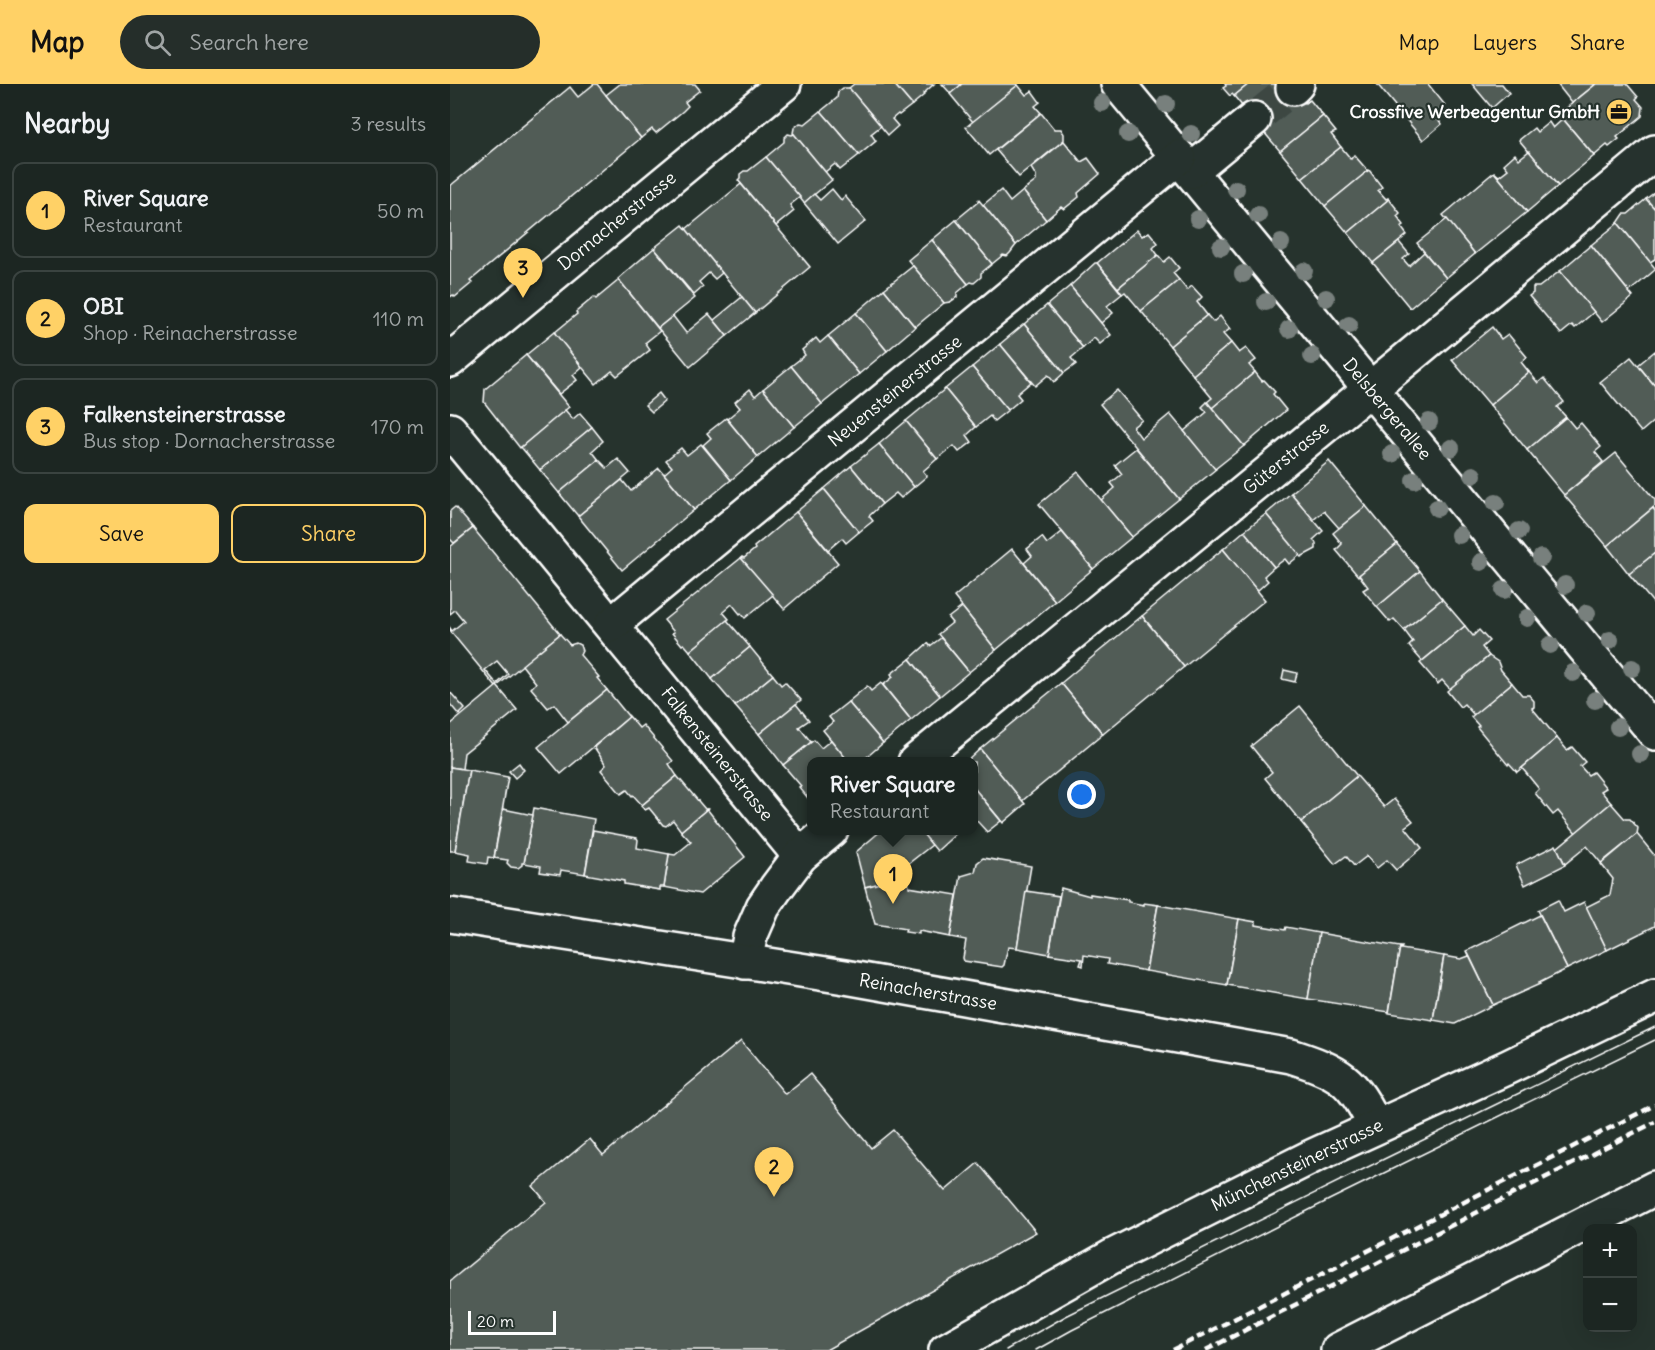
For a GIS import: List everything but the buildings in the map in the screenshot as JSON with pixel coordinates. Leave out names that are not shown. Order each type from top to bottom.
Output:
[{"type":"street","name":"Dornacherstrasse","points":[[450,360],[784,84]]},
{"type":"street","name":"Delsbergerallee","points":[[1118,84],[1655,733]]},
{"type":"street","name":"Neuensteinerstrasse","points":[[611,625],[1185,164],[1254,119]]},
{"type":"street","name":"Güterstrasse","points":[[921,757],[1655,152]]},
{"type":"street","name":"Falkensteinerstrasse","points":[[450,430],[800,856]]},
{"type":"street","points":[[745,962],[750,937],[776,888],[800,856],[826,835]]},
{"type":"street","name":"Reinacherstrasse","points":[[450,915],[857,979],[1291,1056],[1335,1073],[1348,1083],[1365,1103],[1376,1126]]},
{"type":"street","name":"Münchensteinerstrasse","points":[[946,1350],[1112,1257],[1376,1126],[1508,1067],[1655,996]]},
{"type":"street","points":[[1338,1350],[1655,1188]]},
{"type":"tunnel","points":[[1254,119],[1293,88]]},
{"type":"tram line","points":[[1006,1350],[1066,1316],[1655,1027]]},
{"type":"tram line","points":[[1036,1350],[1331,1199],[1655,1040]]},
{"type":"railway","points":[[1173,1350],[1655,1105]]},
{"type":"railway","points":[[1206,1350],[1655,1122]]},
{"type":"place","name":"Crossfive Werbeagentur GmbH","points":[[1619,112]]},
{"type":"place","name":"Falkensteinerstrasse","points":[[523,298]]},
{"type":"place","name":"River Square","points":[[893,904]]},
{"type":"place","name":"OBI","points":[[774,1197]]}]
